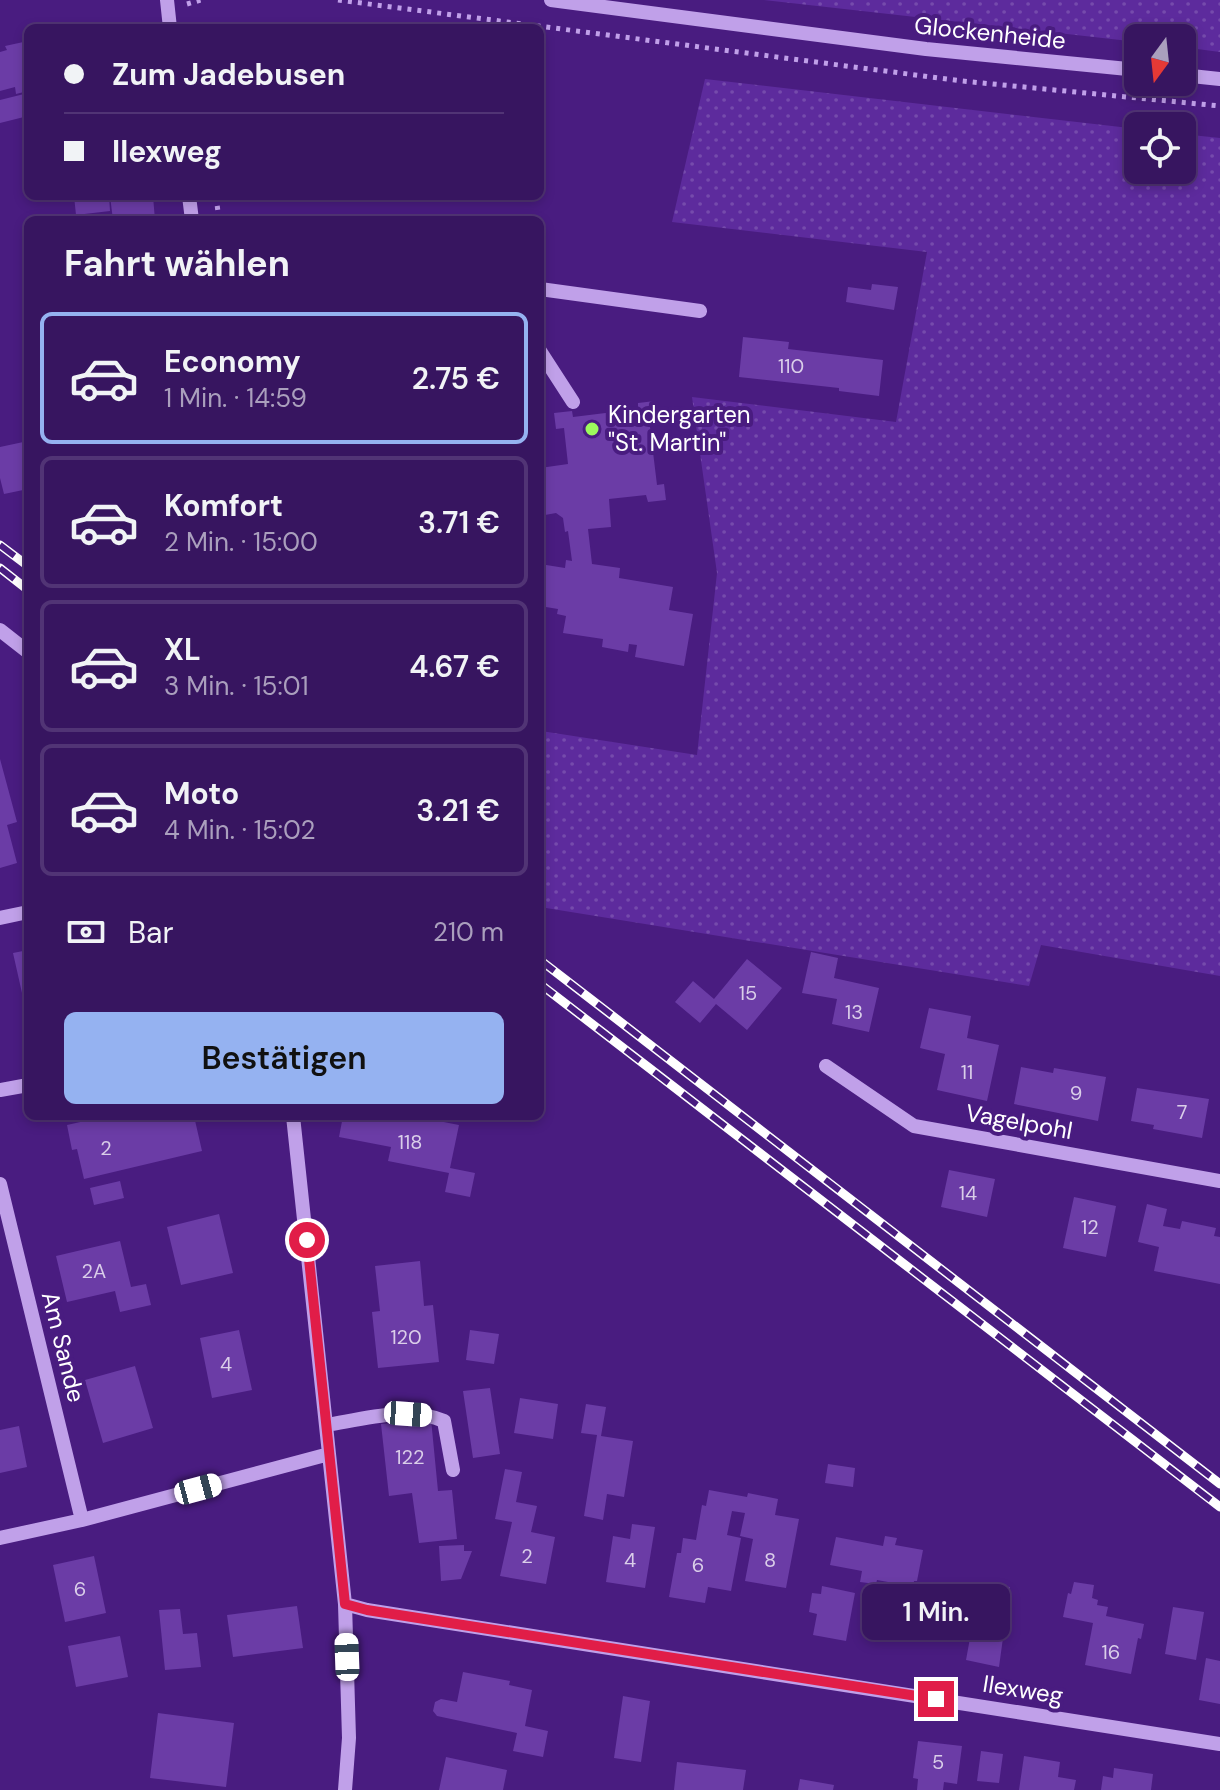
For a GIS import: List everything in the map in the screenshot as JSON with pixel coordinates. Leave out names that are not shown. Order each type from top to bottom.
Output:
[{"type":"street","points":[[167,0],[170,24]]},
{"type":"street","name":"Glockenheide","points":[[551,0],[926,49],[1124,69]]},
{"type":"street","points":[[1196,76],[1220,79]]},
{"type":"street","points":[[544,290],[700,311]]},
{"type":"street","points":[[544,357],[573,402]]},
{"type":"street","points":[[0,630],[24,649]]},
{"type":"street","points":[[0,918],[24,913]]},
{"type":"street","name":"Vagelpohl","points":[[826,1066],[914,1126],[1220,1181]]},
{"type":"street","points":[[0,1090],[24,1086]]},
{"type":"street","points":[[293,1120],[345,1604],[349,1738],[345,1790]]},
{"type":"street","name":"Am Sande","points":[[0,1184],[82,1520]]},
{"type":"street","points":[[327,1425],[408,1414],[431,1415],[444,1421],[453,1470]]},
{"type":"street","points":[[0,1538],[82,1520],[329,1454]]},
{"type":"street","name":"Ilexweg","points":[[345,1604],[1220,1744]]},
{"type":"path","points":[[193,3],[201,0]]},
{"type":"path","points":[[338,0],[523,24]]},
{"type":"path","points":[[544,27],[962,81],[1220,106]]},
{"type":"shaded area","points":[[764,0],[1220,0],[1220,52],[1196,49],[1196,24],[1124,24],[1124,40]]},
{"type":"shaded area","points":[[705,79],[1124,127],[1124,184],[1196,184],[1196,135],[1220,138],[1220,976],[1041,945],[1029,986],[544,908],[544,731],[697,755],[717,573],[692,397],[896,422],[927,252],[672,222]]},
{"type":"building","points":[[24,42],[24,92],[16,94],[15,87],[0,91],[0,52],[7,50],[5,46]]},
{"type":"building","points":[[24,94],[24,117],[0,123],[0,100]]},
{"type":"building","points":[[74,200],[109,200],[110,211],[76,215]]},
{"type":"building","points":[[110,200],[153,200],[155,216],[112,216]]},
{"type":"building","points":[[872,284],[898,287],[894,310],[846,302],[848,287],[871,290]]},
{"type":"building","points":[[743,337],[789,342],[788,349],[883,360],[879,396],[839,391],[839,388],[739,377]]},
{"type":"building","points":[[655,401],[657,418],[649,419],[657,485],[664,484],[666,500],[648,502],[646,495],[609,499],[611,527],[588,529],[592,564],[620,568],[619,578],[673,587],[669,610],[693,614],[684,666],[635,657],[637,645],[629,644],[628,652],[602,647],[603,639],[563,633],[566,616],[557,614],[558,609],[544,607],[544,565],[565,568],[566,560],[572,561],[563,518],[556,513],[545,515],[544,508],[544,467],[568,464],[564,428],[556,429],[554,413],[572,411],[573,417],[638,409],[638,403]]},
{"type":"building","points":[[24,442],[24,490],[4,494],[0,478],[0,447]]},
{"type":"building","points":[[0,759],[17,822],[7,825],[17,863],[0,868]]},
{"type":"building","points":[[24,951],[24,993],[22,993],[13,953]]},
{"type":"building","points":[[811,952],[838,958],[834,978],[879,988],[869,1032],[832,1024],[837,999],[802,993]]},
{"type":"building","points":[[747,959],[782,988],[747,1030],[716,1004],[700,1023],[675,1002],[693,981],[714,999]]},
{"type":"building","points":[[929,1008],[971,1016],[967,1038],[999,1045],[987,1101],[937,1090],[945,1054],[920,1048]]},
{"type":"building","points":[[1021,1067],[1053,1073],[1054,1068],[1106,1077],[1098,1121],[1014,1104]]},
{"type":"building","points":[[1137,1088],[1209,1099],[1202,1138],[1153,1129],[1154,1125],[1131,1121]]},
{"type":"building","points":[[89,1120],[195,1120],[202,1151],[84,1179],[77,1149],[72,1150],[67,1125]]},
{"type":"building","points":[[342,1120],[433,1120],[459,1125],[450,1168],[475,1173],[470,1197],[445,1192],[449,1173],[388,1161],[391,1147],[339,1137]]},
{"type":"building","points":[[949,1170],[995,1179],[987,1217],[941,1207]]},
{"type":"building","points":[[120,1181],[124,1198],[94,1205],[90,1188]]},
{"type":"building","points":[[1074,1197],[1116,1206],[1106,1257],[1063,1248]]},
{"type":"building","points":[[1147,1204],[1167,1209],[1163,1226],[1180,1229],[1182,1221],[1216,1228],[1214,1236],[1220,1237],[1220,1284],[1154,1271],[1159,1247],[1138,1242]]},
{"type":"building","points":[[219,1214],[233,1273],[181,1285],[167,1227]]},
{"type":"building","points":[[120,1241],[131,1287],[146,1284],[151,1305],[120,1312],[115,1291],[67,1302],[56,1256]]},
{"type":"building","points":[[420,1261],[424,1306],[433,1305],[439,1362],[378,1368],[372,1312],[380,1311],[375,1266]]},
{"type":"building","points":[[239,1330],[252,1390],[212,1398],[200,1338]]},
{"type":"building","points":[[470,1330],[499,1334],[494,1364],[466,1360]]},
{"type":"building","points":[[135,1366],[153,1428],[103,1443],[85,1380]]},
{"type":"building","points":[[490,1388],[500,1454],[473,1458],[463,1391]]},
{"type":"building","points":[[520,1398],[558,1404],[553,1439],[514,1433]]},
{"type":"building","points":[[586,1404],[606,1407],[601,1436],[633,1441],[624,1497],[607,1494],[603,1520],[584,1516],[597,1435],[581,1433]]},
{"type":"building","points":[[431,1419],[438,1491],[452,1490],[457,1539],[419,1543],[412,1493],[389,1496],[381,1424]]},
{"type":"building","points":[[19,1426],[27,1467],[0,1473],[0,1430]]},
{"type":"building","points":[[828,1464],[855,1468],[853,1487],[825,1483]]},
{"type":"building","points":[[505,1469],[522,1472],[516,1502],[537,1506],[531,1532],[555,1537],[546,1584],[500,1576],[512,1522],[495,1519]]},
{"type":"building","points":[[709,1490],[778,1499],[775,1515],[799,1519],[786,1588],[745,1581],[753,1539],[740,1536],[745,1513],[732,1511],[727,1535],[741,1538],[731,1591],[708,1587],[705,1603],[669,1597],[677,1553],[681,1553],[683,1538],[696,1540],[702,1505],[706,1506]]},
{"type":"building","points":[[632,1524],[655,1527],[645,1588],[606,1582],[613,1536],[630,1539]]},
{"type":"building","points":[[885,1536],[897,1538],[895,1545],[923,1550],[913,1587],[931,1590],[925,1622],[934,1624],[931,1641],[879,1634],[888,1582],[860,1582],[862,1571],[830,1565],[836,1537],[883,1546]]},
{"type":"building","points":[[464,1545],[464,1551],[472,1551],[461,1579],[441,1581],[439,1546]]},
{"type":"building","points":[[94,1556],[106,1613],[65,1622],[53,1565]]},
{"type":"building","points":[[951,1582],[973,1586],[966,1619],[945,1615]]},
{"type":"building","points":[[1074,1582],[1094,1585],[1092,1598],[1098,1600],[1097,1605],[1108,1607],[1106,1616],[1144,1624],[1131,1674],[1085,1665],[1093,1623],[1063,1617],[1068,1593],[1071,1594]]},
{"type":"building","points":[[994,1585],[1010,1587],[999,1667],[966,1660],[974,1616],[986,1618]]},
{"type":"building","points":[[822,1586],[855,1593],[846,1641],[813,1635],[817,1614],[809,1612],[812,1593],[821,1594]]},
{"type":"building","points":[[297,1606],[303,1648],[233,1657],[227,1615]]},
{"type":"building","points":[[1173,1607],[1204,1612],[1196,1660],[1165,1654]]},
{"type":"building","points":[[180,1609],[183,1634],[197,1633],[201,1667],[165,1670],[159,1610]]},
{"type":"building","points":[[120,1636],[128,1677],[76,1687],[68,1646]]},
{"type":"building","points":[[1206,1658],[1220,1661],[1220,1704],[1199,1700]]},
{"type":"building","points":[[463,1672],[510,1681],[509,1685],[532,1690],[525,1726],[548,1731],[543,1757],[513,1751],[517,1733],[437,1716],[433,1711],[435,1702],[441,1699],[457,1702]]},
{"type":"building","points":[[623,1696],[650,1701],[641,1762],[614,1758]]},
{"type":"building","points":[[158,1713],[234,1723],[226,1787],[150,1778]]},
{"type":"building","points":[[918,1741],[962,1746],[957,1784],[944,1782],[943,1790],[917,1790],[918,1779],[913,1778]]},
{"type":"building","points":[[981,1751],[1003,1754],[999,1783],[977,1781]]},
{"type":"building","points":[[1024,1756],[1060,1762],[1058,1777],[1076,1780],[1074,1790],[1019,1790]]},
{"type":"building","points":[[446,1757],[507,1770],[503,1790],[439,1790]]},
{"type":"building","points":[[677,1762],[746,1770],[743,1790],[674,1790]]},
{"type":"building","points":[[1114,1768],[1153,1774],[1151,1790],[1101,1790],[1103,1776],[1113,1778]]},
{"type":"building","points":[[800,1779],[834,1785],[833,1790],[798,1790]]},
{"type":"railway","points":[[0,545],[24,563]]},
{"type":"railway","points":[[0,568],[24,587]]},
{"type":"railway","points":[[544,963],[1220,1484]]},
{"type":"railway","points":[[544,987],[1220,1507]]},
{"type":"place","name":"Kindergarten \"St. Martin\"","points":[[592,429]]},
{"type":"route","points":[[307,1240],[345,1604],[367,1610],[936,1699]]}]
